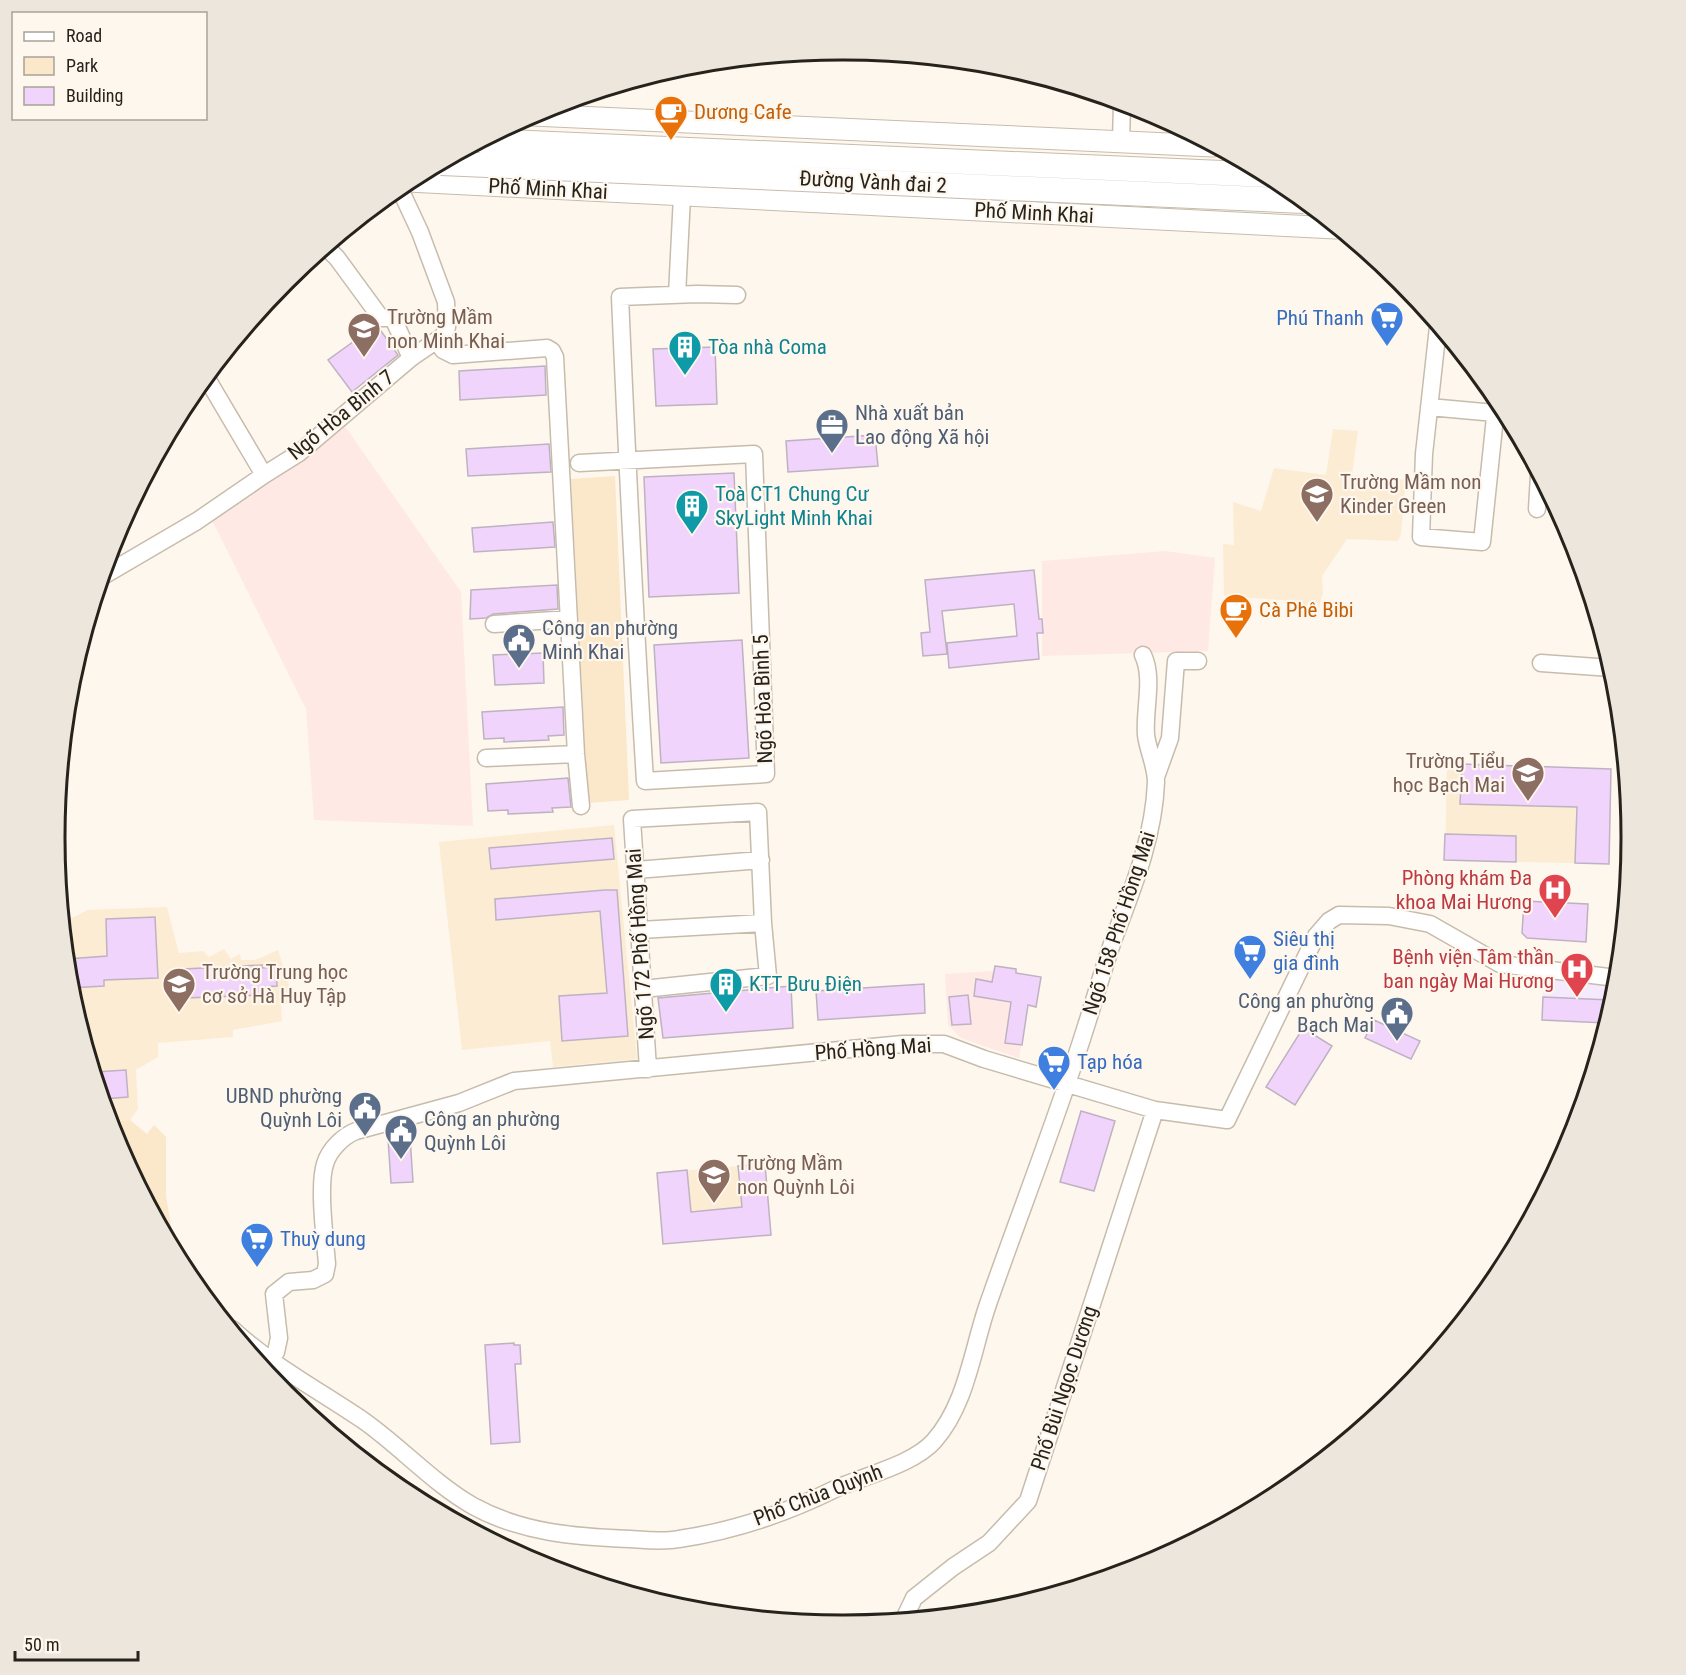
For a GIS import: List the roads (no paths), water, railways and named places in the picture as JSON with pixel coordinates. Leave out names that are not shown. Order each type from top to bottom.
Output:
[{"type":"highway","name":"Đường Vành đai 2","points":[[496,142],[1250,175]]},
{"type":"highway","name":"Đường Vành đai 2","points":[[455,164],[1288,200]]},
{"type":"main road","points":[[567,111],[760,126],[1197,145]]},
{"type":"main road","points":[[758,199],[770,194],[778,187],[787,169],[780,143],[773,133],[760,126]]},
{"type":"main road","points":[[885,206],[867,193],[862,182],[861,167],[864,154],[870,144],[886,132]]},
{"type":"main road","name":"Phố Minh Khai","points":[[425,182],[1324,227]]},
{"type":"street","points":[[1121,142],[1122,112]]},
{"type":"street","points":[[677,295],[682,196]]},
{"type":"street","points":[[403,197],[420,232],[446,302],[447,327],[443,336],[437,341],[443,350],[453,354],[538,348],[547,348],[552,351],[556,367],[576,754],[581,806]]},
{"type":"street","points":[[331,252],[381,318],[393,318],[411,358]]},
{"type":"street","name":"Ngõ Hòa Bình 5","points":[[579,463],[627,461],[754,454],[766,774],[645,781],[627,461],[620,297],[737,295]]},
{"type":"street","points":[[1437,336],[1424,454],[1421,537],[1482,542],[1498,420]]},
{"type":"street","name":"Ngõ Hòa Bình 7","points":[[114,570],[197,521],[264,474],[299,453],[411,358],[437,341]]},
{"type":"street","points":[[211,386],[264,474]]},
{"type":"street","points":[[1429,407],[1490,408]]},
{"type":"street","points":[[1537,509],[1538,490]]},
{"type":"street","points":[[494,624],[569,618]]},
{"type":"street","name":"Ngõ 158 Phố Hồng Mai","points":[[1067,1083],[1112,944],[1139,875],[1152,818],[1156,778],[1146,736],[1147,673],[1143,654]]},
{"type":"street","points":[[1156,778],[1170,738],[1176,662],[1198,661]]},
{"type":"street","points":[[1540,663],[1602,667]]},
{"type":"street","points":[[486,758],[576,754]]},
{"type":"street","name":"Ngõ 172 Phố Hồng Mai","points":[[648,1069],[632,819],[758,812],[761,860]]},
{"type":"street","points":[[636,870],[761,860],[768,976],[644,989]]},
{"type":"street","name":"Phố Hồng Mai","points":[[268,1361],[276,1352],[279,1338],[274,1294],[289,1282],[313,1280],[325,1274],[327,1264],[322,1176],[325,1161],[344,1136],[459,1103],[514,1081],[903,1044],[944,1044],[984,1059],[1155,1110],[1227,1120],[1316,936],[1329,921],[1339,915],[1389,916],[1430,924],[1500,964],[1608,977]]},
{"type":"street","points":[[640,930],[763,922]]},
{"type":"street","name":"Phố Chùa Quỳnh","points":[[276,1369],[369,1424],[442,1486],[476,1507],[512,1523],[539,1531],[594,1538],[674,1540],[727,1529],[792,1510],[840,1486],[905,1462],[932,1444],[956,1410],[983,1317],[1067,1083]]},
{"type":"street","name":"Phố Bùi Ngọc Dương","points":[[908,1612],[914,1598],[953,1567],[989,1543],[1028,1501],[1155,1110]]},
{"type":"place","name":"Dương Cafe","points":[[671,141]]},
{"type":"place","name":"Phú Thanh","points":[[1387,347]]},
{"type":"place","name":"Trường Mầm non Minh Khai","points":[[364,358]]},
{"type":"place","name":"Tòa nhà Coma","points":[[685,376]]},
{"type":"place","name":"Nhà xuất bản Lao động Xã hội","points":[[832,454]]},
{"type":"place","name":"Trường Mầm non Kinder Green","points":[[1317,523]]},
{"type":"place","name":"Toà CT1 Chung Cư SkyLight Minh Khai","points":[[692,535]]},
{"type":"place","name":"Cà Phê Bibi","points":[[1236,639]]},
{"type":"place","name":"Công an phường Minh Khai","points":[[519,669]]},
{"type":"place","name":"Trường Tiểu học Bạch Mai","points":[[1528,802]]},
{"type":"place","name":"Phòng khám Đa khoa Mai Hương","points":[[1555,919]]},
{"type":"place","name":"Siêu thị gia đình","points":[[1250,980]]},
{"type":"place","name":"Bệnh viện Tâm thần ban ngày Mai Hương","points":[[1577,998]]},
{"type":"place","name":"Trường Trung học cơ sở Hà Huy Tập","points":[[179,1013]]},
{"type":"place","name":"KTT Bưu Điện","points":[[726,1013]]},
{"type":"place","name":"Công an phường Bạch Mai","points":[[1397,1042]]},
{"type":"place","name":"Tạp hóa","points":[[1054,1091]]},
{"type":"place","name":"UBND phường Quỳnh Lôi","points":[[365,1137]]},
{"type":"place","name":"Công an phường Quỳnh Lôi","points":[[401,1160]]},
{"type":"place","name":"Trường Mầm non Quỳnh Lôi","points":[[714,1204]]},
{"type":"place","name":"Thuỳ dung","points":[[257,1268]]}]
